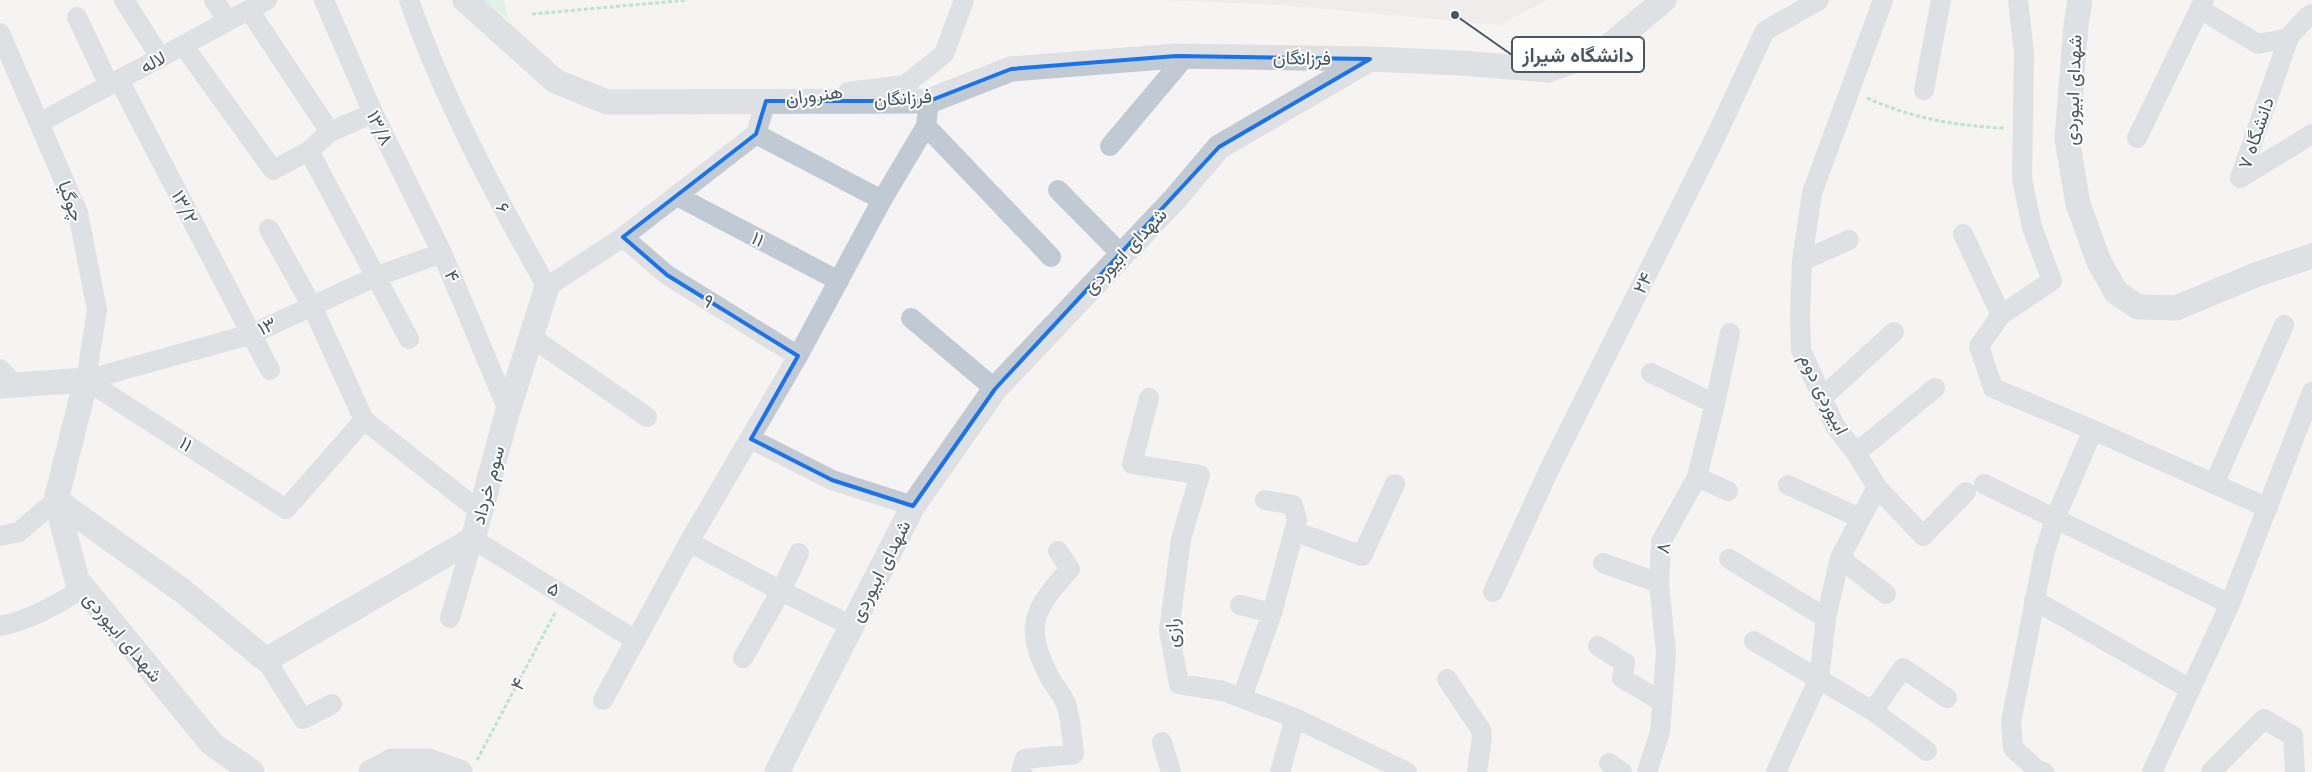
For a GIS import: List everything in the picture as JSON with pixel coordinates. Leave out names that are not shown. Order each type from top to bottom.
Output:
[{"type":"street","points":[[124,0],[160,57]]},
{"type":"street","points":[[214,0],[228,21]]},
{"type":"street","name":"لاله","points":[[39,123],[267,0]]},
{"type":"street","name":"۱۳/۸","points":[[324,0],[373,113],[442,253]]},
{"type":"street","name":"۶","points":[[409,0],[428,54],[463,127],[515,230],[547,287]]},
{"type":"street","name":"فرزانگان","points":[[465,0],[555,80],[608,102],[929,101],[1011,69],[1185,57],[1370,59]]},
{"type":"street","name":"هنروران","points":[[766,101],[905,85],[944,54],[964,0]]},
{"type":"street","points":[[1370,59],[1461,63],[1548,70],[1603,51],[1664,0]]},
{"type":"street","name":"۲۴","points":[[1493,592],[1550,468],[1716,136],[1765,31],[1819,0]]},
{"type":"street","name":"ابیوردی دوم","points":[[1877,487],[1856,453],[1835,426],[1801,350],[1800,317],[1802,261],[1812,193],[1883,0]]},
{"type":"street","points":[[1924,90],[1941,0]]},
{"type":"street","points":[[2018,0],[2024,52],[2022,179],[2032,227],[2052,281],[2002,315],[1979,346],[1993,388],[2268,508]]},
{"type":"street","name":"شهدای ابیوردی","points":[[2080,0],[2076,25],[2067,139],[2078,204],[2099,262],[2116,292],[2138,307],[2176,308],[2258,274],[2312,256]]},
{"type":"street","points":[[2137,138],[2202,4],[2258,44],[2289,37],[2310,12]]},
{"type":"street","points":[[249,10],[330,132]]},
{"type":"street","name":"۱۳/۲","points":[[76,17],[252,334],[270,370]]},
{"type":"street","name":"چوگیا","points":[[0,33],[78,212],[97,310],[86,380]]},
{"type":"street","name":"۷ دانشگاه","points":[[2289,37],[2240,178],[2312,134]]},
{"type":"street","points":[[183,45],[273,170],[309,150],[330,132],[373,113]]},
{"type":"street","points":[[1110,146],[1185,57]]},
{"type":"street","name":"شهدای ابیوردی","points":[[777,772],[913,506],[995,389],[1174,200],[1220,147],[1370,59]]},
{"type":"street","points":[[547,287],[624,237],[756,134],[766,101]]},
{"type":"street","points":[[603,700],[689,542],[798,356],[882,200],[926,126],[929,101]]},
{"type":"street","points":[[926,126],[1051,257]]},
{"type":"street","points":[[756,134],[882,200]]},
{"type":"street","points":[[309,150],[409,339]]},
{"type":"street","points":[[1058,190],[1122,255]]},
{"type":"street","name":"۱۱","points":[[677,196],[839,281]]},
{"type":"street","points":[[270,229],[312,306],[364,420],[482,513]]},
{"type":"street","points":[[1963,234],[2002,315]]},
{"type":"street","name":"۹","points":[[624,237],[667,276],[798,356]]},
{"type":"street","points":[[1802,261],[1849,240]]},
{"type":"street","name":"۱۳","points":[[86,380],[252,334],[377,276],[442,253]]},
{"type":"street","name":"۴","points":[[442,253],[508,410]]},
{"type":"street","name":"سوم خرداد","points":[[266,660],[473,539],[482,513],[508,410],[547,287]]},
{"type":"street","points":[[911,318],[995,389]]},
{"type":"street","points":[[2214,484],[2284,325]]},
{"type":"street","points":[[1823,398],[1894,332]]},
{"type":"street","name":"۸","points":[[1647,772],[1660,732],[1666,653],[1659,583],[1661,542],[1697,477],[1730,333]]},
{"type":"street","points":[[531,337],[647,417]]},
{"type":"street","points":[[1651,373],[1715,404]]},
{"type":"street","points":[[5,380],[86,380]]},
{"type":"street","name":"شهدای ابیوردی","points":[[86,380],[56,500],[77,580],[82,589],[212,744],[252,772]]},
{"type":"street","name":"۱۱","points":[[86,380],[286,508],[364,420]]},
{"type":"street","points":[[1856,453],[1935,388]]},
{"type":"street","points":[[2152,772],[2230,604],[2312,392]]},
{"type":"street","name":"رازی","points":[[1149,398],[1132,464],[1200,475],[1181,539],[1169,630],[1179,684],[1223,691],[1295,718],[1407,772]]},
{"type":"street","points":[[2038,771],[2013,748],[2011,722],[2044,554],[2055,519],[2093,430]]},
{"type":"street","points":[[751,438],[832,480],[913,506]]},
{"type":"street","points":[[1697,477],[1728,491]]},
{"type":"street","points":[[1294,531],[1362,556],[1395,484]]},
{"type":"street","points":[[1788,485],[1860,518]]},
{"type":"street","points":[[1776,772],[1819,678],[1826,618],[1840,558],[1877,487],[1923,536],[1975,488],[2055,519],[2230,604]]},
{"type":"street","points":[[0,536],[19,532],[56,500],[184,592],[266,660],[303,719],[332,704]]},
{"type":"street","points":[[1242,698],[1272,613],[1297,520],[1293,505],[1265,500]]},
{"type":"street","points":[[450,618],[473,539]]},
{"type":"street","name":"۵","points":[[473,539],[635,640]]},
{"type":"street","points":[[689,542],[780,591],[852,626]]},
{"type":"street","points":[[1021,772],[1025,759],[1074,754],[1066,704],[1050,678],[1037,646],[1034,622],[1047,595],[1070,569],[1058,551]]},
{"type":"street","points":[[743,658],[799,553]]},
{"type":"street","points":[[1840,558],[1886,594]]},
{"type":"street","points":[[1729,559],[1826,618]]},
{"type":"street","points":[[1603,563],[1659,583]]},
{"type":"street","points":[[0,626],[12,624],[49,608],[82,589]]},
{"type":"street","points":[[2034,600],[2190,689]]},
{"type":"street","points":[[1240,605],[1272,613]]},
{"type":"street","points":[[1754,642],[1873,711],[1927,751]]},
{"type":"street","points":[[1598,646],[1625,663],[1622,678],[1662,702]]},
{"type":"street","points":[[1873,711],[1903,668],[1946,698]]},
{"type":"street","points":[[1447,679],[1481,730],[1482,737],[1477,772]]},
{"type":"street","points":[[1280,772],[1295,718]]},
{"type":"street","points":[[2211,772],[2264,718],[2294,736],[2295,772]]},
{"type":"street","points":[[1162,742],[1171,772]]},
{"type":"street","points":[[371,772],[392,761],[428,761],[468,768]]},
{"type":"path","points":[[532,14],[688,0]]},
{"type":"path","points":[[1850,90],[1897,111],[1964,126],[2022,129]]},
{"type":"path","name":"۴","points":[[468,768],[564,596]]},
{"type":"highlighted area","points":[[1176,56],[1370,59],[1219,147],[995,389],[913,506],[832,480],[751,439],[798,356],[667,275],[623,237],[756,134],[766,101],[929,101],[1011,69]]},
{"type":"shaded area","points":[[1163,0],[1548,0],[1500,25],[1282,5]]},
{"type":"green space","points":[[483,0],[504,0],[508,19]]},
{"type":"place","name":"دانشگاه شیراز","points":[[1455,15]]}]
